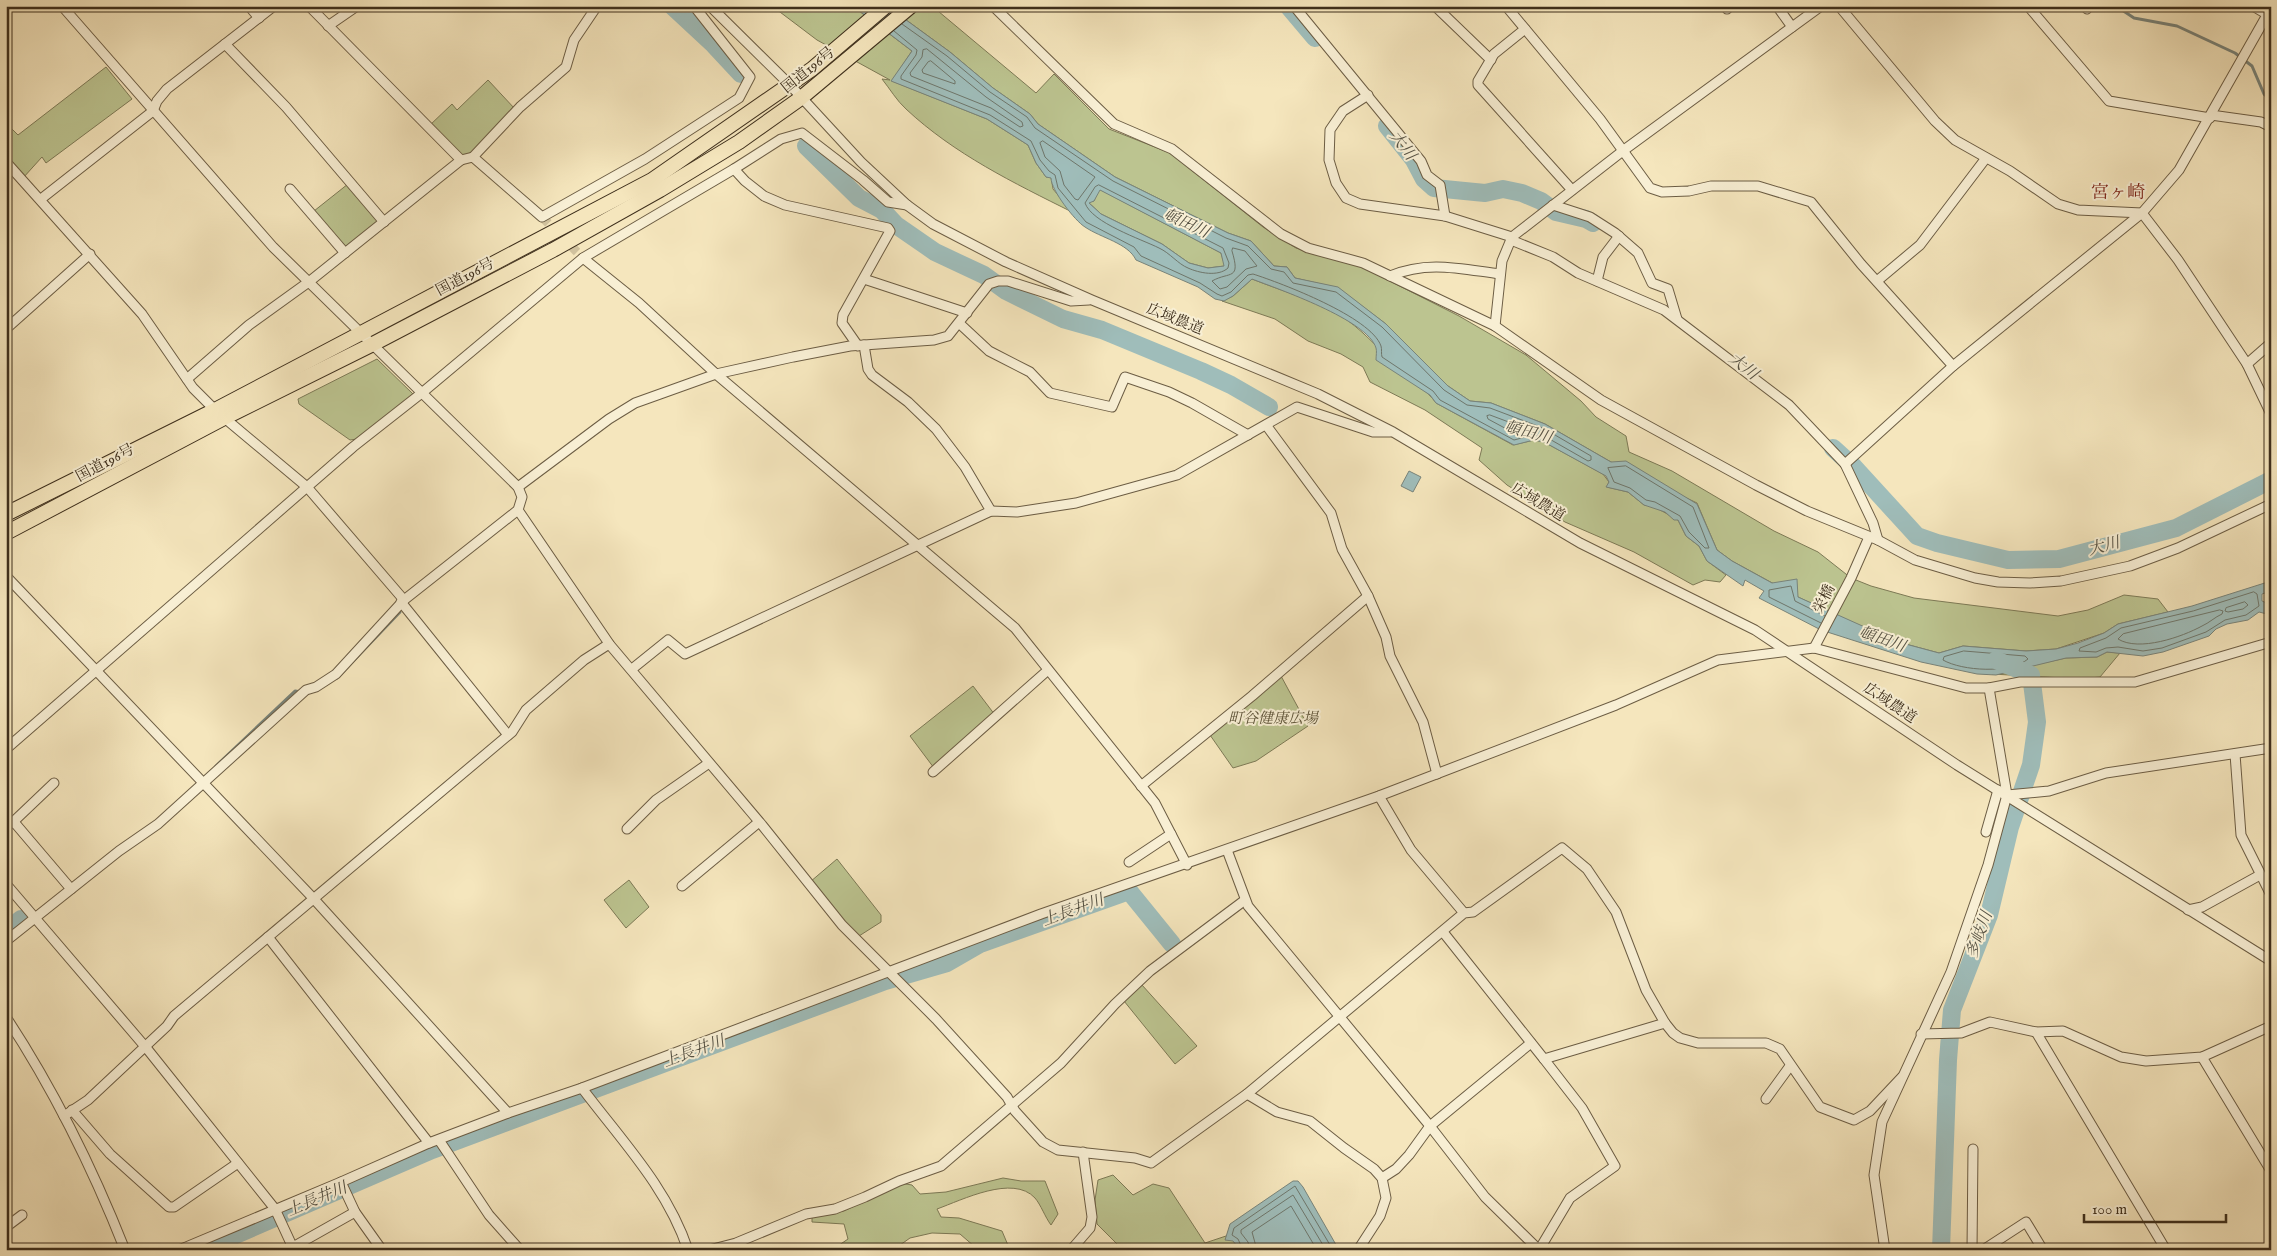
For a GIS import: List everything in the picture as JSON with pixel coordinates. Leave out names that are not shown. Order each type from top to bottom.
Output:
[{"type":"highway","name":"国道196号","points":[[6,533],[362,334],[652,180],[812,69],[886,6]]},
{"type":"highway","name":"国道196号","points":[[6,514],[373,344],[553,250],[660,190],[739,142],[801,98],[911,6]]},
{"type":"street","points":[[6,941],[132,841],[158,824],[306,690],[316,687],[336,674],[402,601],[518,510],[522,498],[518,487],[310,281],[273,247],[62,6]]},
{"type":"street","points":[[249,6],[259,18]]},
{"type":"street","points":[[41,199],[153,111],[157,101],[167,89],[274,6]]},
{"type":"street","points":[[309,6],[460,160]]},
{"type":"street","points":[[328,26],[357,6]]},
{"type":"street","points":[[187,379],[249,325],[310,281],[460,160],[473,157],[520,107],[566,67],[574,40],[597,6]]},
{"type":"street","points":[[473,157],[542,217],[645,160],[739,98],[750,77],[694,6]]},
{"type":"street","name":"広域農道","points":[[710,6],[790,85],[861,162],[907,205],[933,224],[998,258],[1092,300],[1318,394],[1393,432],[1580,543],[1755,630],[1957,765],[2271,961]]},
{"type":"street","points":[[992,6],[1114,124],[1172,149],[1290,239],[1308,248],[1363,263],[1494,326],[1601,400],[1807,511],[1873,538],[1915,560],[1974,578],[2030,583],[2061,581],[2114,570],[2170,551],[2271,504]]},
{"type":"street","points":[[1294,6],[1421,161],[1427,175],[1440,185],[1445,216]]},
{"type":"street","points":[[1435,6],[1491,60]]},
{"type":"street","points":[[1506,6],[1624,150],[1650,188],[1662,192],[1689,191],[1711,186],[1758,186],[1811,202],[1877,282],[1953,366]]},
{"type":"street","points":[[1777,6],[1792,27]]},
{"type":"street","points":[[1494,326],[1502,261],[1512,238],[1624,150],[1821,6]]},
{"type":"street","points":[[1839,6],[1935,121],[1955,140],[2010,171],[2058,204],[2078,210],[2142,213],[2178,260],[2247,364],[2271,414]]},
{"type":"street","points":[[2028,6],[2108,101],[2211,117],[2261,122],[2271,127]]},
{"type":"street","points":[[1845,464],[1953,366],[2142,213],[2180,170],[2269,13],[2253,6]]},
{"type":"street","points":[[1524,29],[1494,54],[1478,81],[1478,85],[1572,190]]},
{"type":"street","points":[[225,44],[286,107],[384,222]]},
{"type":"street","points":[[1368,95],[1343,111],[1330,130],[1329,160],[1336,183],[1346,198],[1360,204],[1445,216],[1512,238],[1553,257],[1578,273],[1664,310],[1788,405],[1845,464],[1873,523],[1873,538]]},
{"type":"street","points":[[6,749],[307,487],[584,258],[781,139],[802,133],[863,180],[888,202],[907,205]]},
{"type":"street","points":[[1877,282],[1920,246],[1986,158]]},
{"type":"street","points":[[6,162],[142,314],[193,388],[220,414],[307,487],[402,601],[508,735]]},
{"type":"street","points":[[734,169],[764,196],[784,204],[888,228],[890,231],[843,315],[842,323],[861,346],[868,369],[884,385],[908,402],[936,429],[965,467],[991,511]]},
{"type":"street","points":[[290,189],[345,253]]},
{"type":"street","points":[[1553,205],[1590,216],[1619,236],[1638,254],[1652,283],[1668,289],[1677,319]]},
{"type":"street","points":[[1597,281],[1604,257],[1619,236]]},
{"type":"street","points":[[6,329],[90,254]]},
{"type":"street","points":[[584,258],[639,303],[716,374],[919,544],[1014,628],[1155,803],[1188,864]]},
{"type":"street","points":[[1390,276],[1408,268],[1450,266],[1500,274]]},
{"type":"street","points":[[864,279],[968,313]]},
{"type":"street","points":[[518,487],[609,419],[635,403],[716,374],[793,357],[861,346],[934,340],[948,336],[960,324],[989,284],[998,281],[1008,281],[1071,301],[1092,300]]},
{"type":"street","points":[[960,324],[990,351],[1030,372],[1050,393],[1112,407],[1125,377],[1184,399],[1248,435]]},
{"type":"street","points":[[2247,364],[2271,343]]},
{"type":"street","points":[[632,669],[668,640],[685,654],[991,511],[1017,512],[1076,504],[1177,475],[1297,407],[1373,432],[1393,432]]},
{"type":"street","points":[[1266,425],[1331,513],[1342,549],[1368,596],[1386,637],[1390,656],[1423,722],[1437,774]]},
{"type":"street","points":[[518,510],[609,644],[759,822],[842,925],[936,1018],[1043,1142],[1058,1150],[1135,1158],[1151,1163],[1247,1094],[1338,1015],[1443,932],[1464,913],[1473,912],[1562,848],[1587,870],[1616,912],[1646,990],[1665,1023],[1680,1038],[1698,1043],[1766,1043],[1780,1050],[1820,1107],[1854,1120],[1870,1112],[1902,1077]]},
{"type":"street","name":"栄橋","points":[[1814,648],[1873,538]]},
{"type":"street","points":[[6,576],[313,898],[508,1113]]},
{"type":"street","points":[[1142,786],[1246,702],[1368,596]]},
{"type":"street","points":[[179,1250],[194,1246],[429,1143],[508,1113],[582,1088],[1041,914],[1379,796],[1616,705],[1718,660],[1814,648],[1966,688],[1989,688],[2020,682],[2135,682],[2271,642]]},
{"type":"street","points":[[68,1113],[88,1100],[145,1048],[167,1026],[174,1016],[508,735],[518,725],[526,710],[584,660],[609,644]]},
{"type":"street","points":[[933,772],[1048,670]]},
{"type":"street","points":[[1885,1250],[1874,1175],[1882,1122],[1951,972],[1988,865],[2007,795],[1989,688]]},
{"type":"street","points":[[2007,795],[2049,791],[2106,773],[2271,748]]},
{"type":"street","points":[[2235,754],[2241,835],[2271,895]]},
{"type":"street","points":[[627,829],[656,800],[710,763]]},
{"type":"street","points":[[54,783],[10,824],[71,889]]},
{"type":"street","points":[[1986,832],[1998,790]]},
{"type":"street","points":[[1379,796],[1411,850],[1464,913]]},
{"type":"street","points":[[682,886],[759,822]]},
{"type":"street","points":[[1129,862],[1171,834]]},
{"type":"street","points":[[1227,850],[1248,906],[1430,1126],[1485,1197],[1539,1250],[1570,1198],[1615,1166],[1582,1108],[1443,932]]},
{"type":"street","points":[[2188,910],[2202,907],[2260,875]]},
{"type":"street","points":[[6,884],[145,1048],[275,1209],[293,1248],[356,1212]]},
{"type":"street","points":[[709,1250],[736,1243],[806,1214],[835,1208],[865,1198],[906,1178],[941,1166],[1061,1063],[1115,1004],[1150,971],[1245,900]]},
{"type":"street","points":[[268,938],[429,1143]]},
{"type":"street","points":[[6,1017],[68,1113],[125,1250]]},
{"type":"street","points":[[1921,1034],[1961,1033],[1990,1022],[2036,1032],[2062,1031],[2121,1057],[2146,1061],[2202,1057],[2271,1026]]},
{"type":"street","points":[[1544,1059],[1665,1023]]},
{"type":"street","points":[[2036,1032],[2166,1250]]},
{"type":"street","points":[[1382,1178],[1396,1169],[1409,1156],[1430,1126],[1531,1043]]},
{"type":"street","points":[[2202,1057],[2271,1171]]},
{"type":"street","points":[[1766,1099],[1790,1066]]},
{"type":"street","points":[[582,1088],[659,1188],[676,1219],[688,1250]]},
{"type":"street","points":[[1247,1094],[1277,1112],[1310,1121],[1374,1169],[1382,1178],[1386,1198],[1380,1216],[1358,1250]]},
{"type":"street","points":[[68,1113],[110,1154],[169,1206],[174,1207],[238,1163]]},
{"type":"street","points":[[440,1140],[489,1215],[520,1250]]},
{"type":"street","points":[[1972,1250],[1973,1149]]},
{"type":"street","points":[[1071,1250],[1090,1228],[1092,1217],[1083,1152]]},
{"type":"street","points":[[341,1182],[356,1212],[382,1250]]},
{"type":"street","points":[[6,1227],[22,1215]]},
{"type":"street","points":[[1983,1250],[2026,1222],[2043,1250]]},
{"type":"green space","points":[[772,6],[853,6],[912,51],[892,81],[987,119],[1028,145],[1036,163],[1046,177],[1051,177],[1053,189],[1072,212],[985,167],[964,154],[903,106],[882,79],[890,80],[817,40]]},
{"type":"green space","points":[[887,6],[932,6],[1036,93],[1054,74],[1109,129],[1170,153],[1263,227],[1296,248],[1360,266],[1459,316],[1526,355],[1581,401],[1596,417],[1626,436],[1629,452],[1672,471],[1774,531],[1818,552],[1851,578],[1871,586],[1914,598],[2058,616],[2088,610],[2124,595],[2158,599],[2168,612],[2118,624],[2104,633],[2056,649],[2026,651],[1963,646],[1939,653],[1898,642],[1798,597],[1732,561],[1717,550],[1697,503],[1611,462],[1545,424],[1491,403],[1470,401],[1448,386],[1386,324],[1338,288],[1295,278],[1287,267],[1274,266],[1251,241],[1228,233],[1115,177],[1038,124],[1030,114],[993,88],[950,52]]},
{"type":"green space","points":[[106,67],[132,99],[46,163],[42,157],[23,178],[6,160],[6,130],[10,127],[18,135]]},
{"type":"green space","points":[[488,80],[515,109],[470,154],[460,157],[429,126],[452,104],[457,110]]},
{"type":"green space","points":[[348,184],[378,219],[379,224],[347,248],[314,211]]},
{"type":"green space","points":[[1099,189],[1221,253],[1225,266],[1208,268],[1189,263],[1162,244],[1101,214],[1088,202],[1094,201]]},
{"type":"green space","points":[[1252,279],[1313,302],[1347,320],[1436,403],[1513,445],[1534,440],[1544,442],[1603,474],[1609,482],[1607,487],[1628,492],[1644,505],[1653,506],[1678,520],[1686,536],[1699,546],[1707,561],[1726,575],[1720,582],[1705,580],[1693,585],[1634,552],[1565,522],[1507,485],[1479,460],[1482,448],[1425,410],[1370,382],[1363,367],[1341,354],[1308,341],[1275,319],[1222,301],[1233,296]]},
{"type":"green space","points":[[377,359],[413,394],[357,439],[350,440],[299,404],[298,399]]},
{"type":"green space","points":[[2107,652],[2120,653],[2100,677],[2080,679],[1992,674],[2066,658],[2097,657]]},
{"type":"green space","name":"町谷健康広場","points":[[1281,676],[1308,726],[1256,761],[1233,768],[1210,735]]},
{"type":"green space","points":[[973,686],[995,715],[934,768],[910,736]]},
{"type":"green space","points":[[837,859],[881,915],[881,922],[859,936],[853,932],[810,882]]},
{"type":"green space","points":[[629,880],[649,907],[626,928],[604,900]]},
{"type":"green space","points":[[1142,985],[1197,1046],[1175,1064],[1124,1001]]},
{"type":"green space","points":[[1113,1175],[1133,1195],[1153,1184],[1169,1188],[1205,1243],[1244,1230],[1260,1250],[1123,1250],[1097,1224],[1095,1200],[1098,1180]]},
{"type":"green space","points":[[1003,1178],[1021,1181],[1045,1181],[1058,1214],[1051,1225],[1035,1198],[1025,1191],[1014,1188],[987,1191],[937,1209],[941,1217],[959,1218],[1002,1231],[1010,1250],[976,1250],[960,1234],[932,1233],[910,1238],[893,1250],[832,1250],[848,1239],[844,1224],[812,1222],[812,1212],[844,1211],[900,1183],[912,1185],[920,1194],[946,1192]]},
{"type":"water","name":"頓田川","points":[[853,6],[887,6],[950,52],[993,88],[1030,114],[1038,124],[1115,177],[1228,233],[1251,241],[1274,266],[1287,267],[1295,278],[1338,287],[1386,324],[1448,386],[1470,401],[1491,403],[1545,424],[1611,462],[1626,461],[1697,504],[1717,550],[1732,561],[1772,583],[1797,579],[1798,597],[1898,642],[1939,653],[1963,646],[2026,651],[2056,649],[2104,633],[2118,624],[2192,606],[2271,581],[2271,591],[2262,594],[2262,601],[2271,605],[2271,615],[2259,612],[2248,620],[2227,624],[2216,629],[2209,636],[2163,652],[2143,656],[2107,652],[2097,657],[2066,658],[1996,675],[1977,674],[1921,662],[1821,630],[1759,598],[1764,591],[1745,580],[1743,586],[1707,561],[1699,546],[1686,536],[1678,520],[1674,520],[1665,512],[1644,505],[1628,492],[1606,487],[1609,482],[1606,476],[1544,442],[1534,440],[1514,445],[1436,403],[1430,395],[1376,360],[1376,348],[1369,337],[1340,316],[1252,279],[1233,296],[1224,301],[1215,299],[1198,287],[1136,260],[1127,249],[1091,231],[1075,218],[1059,197],[1051,178],[1046,177],[1036,163],[1028,145],[987,119],[891,81],[912,51]],"holes":[[[1100,190],[1221,253],[1224,266],[1208,268],[1189,263],[1162,244],[1101,214],[1089,203],[1094,201]]]},
{"type":"water","points":[[1409,471],[1421,477],[1413,492],[1401,486]]},
{"type":"water","points":[[1293,1181],[1298,1181],[1303,1187],[1339,1250],[1240,1250],[1233,1241],[1225,1240],[1230,1224]]},
{"type":"waterway","points":[[672,6],[714,45],[741,74]]},
{"type":"waterway","name":"大川","points":[[1288,6],[1315,38]]},
{"type":"waterway","points":[[2116,6],[2134,18],[2177,26],[2235,53],[2252,66],[2264,94],[2271,100]]},
{"type":"waterway","name":"大川","points":[[1387,126],[1414,160],[1424,179],[1434,188],[1485,193],[1503,189],[1522,193],[1541,201],[1556,212],[1586,219],[1593,223]]},
{"type":"waterway","points":[[806,146],[859,198],[882,210],[896,225],[935,252],[984,275],[1006,291],[1063,319],[1102,330],[1201,371],[1231,385],[1269,407]]},
{"type":"waterway","name":"大川","points":[[1833,448],[1854,467],[1917,536],[1937,543],[2008,560],[2059,559],[2176,528],[2271,480]]},
{"type":"waterway","points":[[337,678],[400,612]]},
{"type":"waterway","name":"多岐川","points":[[1941,1250],[1948,1060],[1952,1010],[1989,915],[2010,827],[2031,765],[2037,722],[2031,675],[1996,660]]},
{"type":"waterway","points":[[216,766],[295,691],[302,692]]},
{"type":"waterway","name":"上長井川","points":[[201,1250],[432,1150],[885,981],[947,963],[980,944],[1129,891],[1172,944]]},
{"type":"waterway","points":[[6,931],[21,919]]},
{"type":"tunnel","points":[[542,217],[583,258]]},
{"type":"district","name":"宮ヶ崎","points":[[2118,193]]}]
